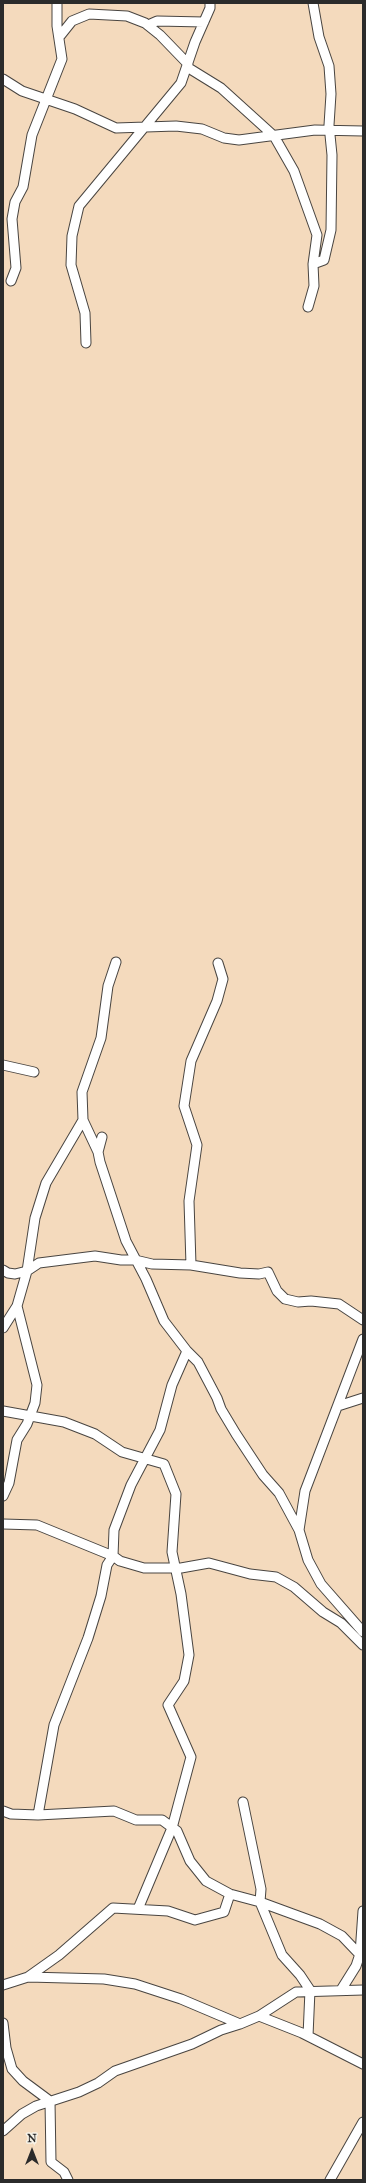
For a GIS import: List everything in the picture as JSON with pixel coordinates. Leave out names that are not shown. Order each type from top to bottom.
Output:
[{"type":"street","points":[[11,281],[16,268],[12,219],[15,202],[23,187],[32,135],[62,59],[57,3]]},
{"type":"street","points":[[86,343],[85,312],[71,265],[72,236],[79,206],[181,83],[210,8],[210,3]]},
{"type":"street","points":[[313,3],[319,37],[329,66],[332,156],[330,230],[324,260],[313,264]]},
{"type":"street","points":[[60,36],[72,21],[89,14],[127,16],[148,25],[160,35],[187,65],[221,88],[274,136],[294,172],[318,235],[313,264],[314,286],[308,307]]},
{"type":"street","points":[[148,25],[157,21],[204,22]]},
{"type":"street","points":[[3,79],[22,91],[75,108],[116,128],[176,126],[202,129],[224,138],[239,140],[315,130],[363,131]]},
{"type":"street","points":[[116,962],[108,986],[101,1038],[82,1092],[83,1120],[98,1152],[126,1241],[146,1279],[164,1321],[187,1351],[198,1362],[217,1398],[221,1409],[263,1475],[279,1493],[299,1530],[308,1560],[321,1584],[363,1632]]},
{"type":"street","points":[[191,1265],[189,1201],[197,1145],[184,1106],[191,1061],[217,1001],[223,979],[218,963]]},
{"type":"street","points":[[3,1065],[34,1072]]},
{"type":"street","points":[[3,1328],[17,1306],[27,1271],[35,1218],[46,1183],[83,1120]]},
{"type":"street","points":[[98,1152],[102,1137]]},
{"type":"street","points":[[3,1270],[8,1273],[15,1274],[27,1271],[40,1263],[95,1256],[121,1260],[135,1260],[152,1264],[191,1265],[240,1273],[259,1274],[268,1272],[277,1291],[285,1299],[298,1302],[311,1301],[339,1304],[363,1320]]},
{"type":"street","points":[[3,1496],[9,1482],[17,1440],[34,1403],[37,1381],[17,1306]]},
{"type":"street","points":[[299,1530],[305,1492],[363,1339]]},
{"type":"street","points":[[38,1815],[54,1725],[88,1638],[101,1596],[107,1565],[113,1556],[114,1530],[131,1485],[160,1430],[172,1385],[187,1351]]},
{"type":"street","points":[[338,1406],[363,1398]]},
{"type":"street","points":[[3,1411],[58,1420],[87,1430],[122,1452],[164,1464],[176,1494],[172,1541],[189,1655],[184,1681],[168,1705],[191,1757],[172,1828],[138,1909]]},
{"type":"street","points":[[3,1524],[36,1525],[113,1556],[120,1561],[144,1568],[175,1568],[209,1563],[250,1574],[265,1575],[281,1579],[341,1623],[363,1645]]},
{"type":"street","points":[[242,1802],[262,1889],[260,1902],[282,1955],[300,1975],[310,1990],[308,2036]]},
{"type":"street","points":[[3,1811],[11,1814],[38,1815],[114,1811],[136,1820],[162,1820],[177,1831],[190,1860],[206,1881],[230,1894],[260,1902],[320,1924],[342,1936],[361,1956]]},
{"type":"street","points":[[5,1986],[28,1978],[60,1955],[113,1908],[168,1911],[195,1920],[224,1912],[230,1894]]},
{"type":"street","points":[[341,1990],[361,1956],[363,1912]]},
{"type":"street","points":[[28,1978],[104,1979],[135,1984],[181,1999],[240,2024]]},
{"type":"street","points":[[3,2131],[22,2114],[36,2106],[98,2083],[115,2071],[192,2044],[221,2030],[259,2016],[296,1992],[310,1990],[363,1990]]},
{"type":"street","points":[[259,2016],[308,2036],[363,2064]]},
{"type":"street","points":[[3,2023],[6,2048],[12,2069],[23,2081],[50,2101]]},
{"type":"street","points":[[50,2101],[49,2138],[51,2162],[64,2172],[68,2180]]},
{"type":"street","points":[[330,2180],[363,2122]]}]
